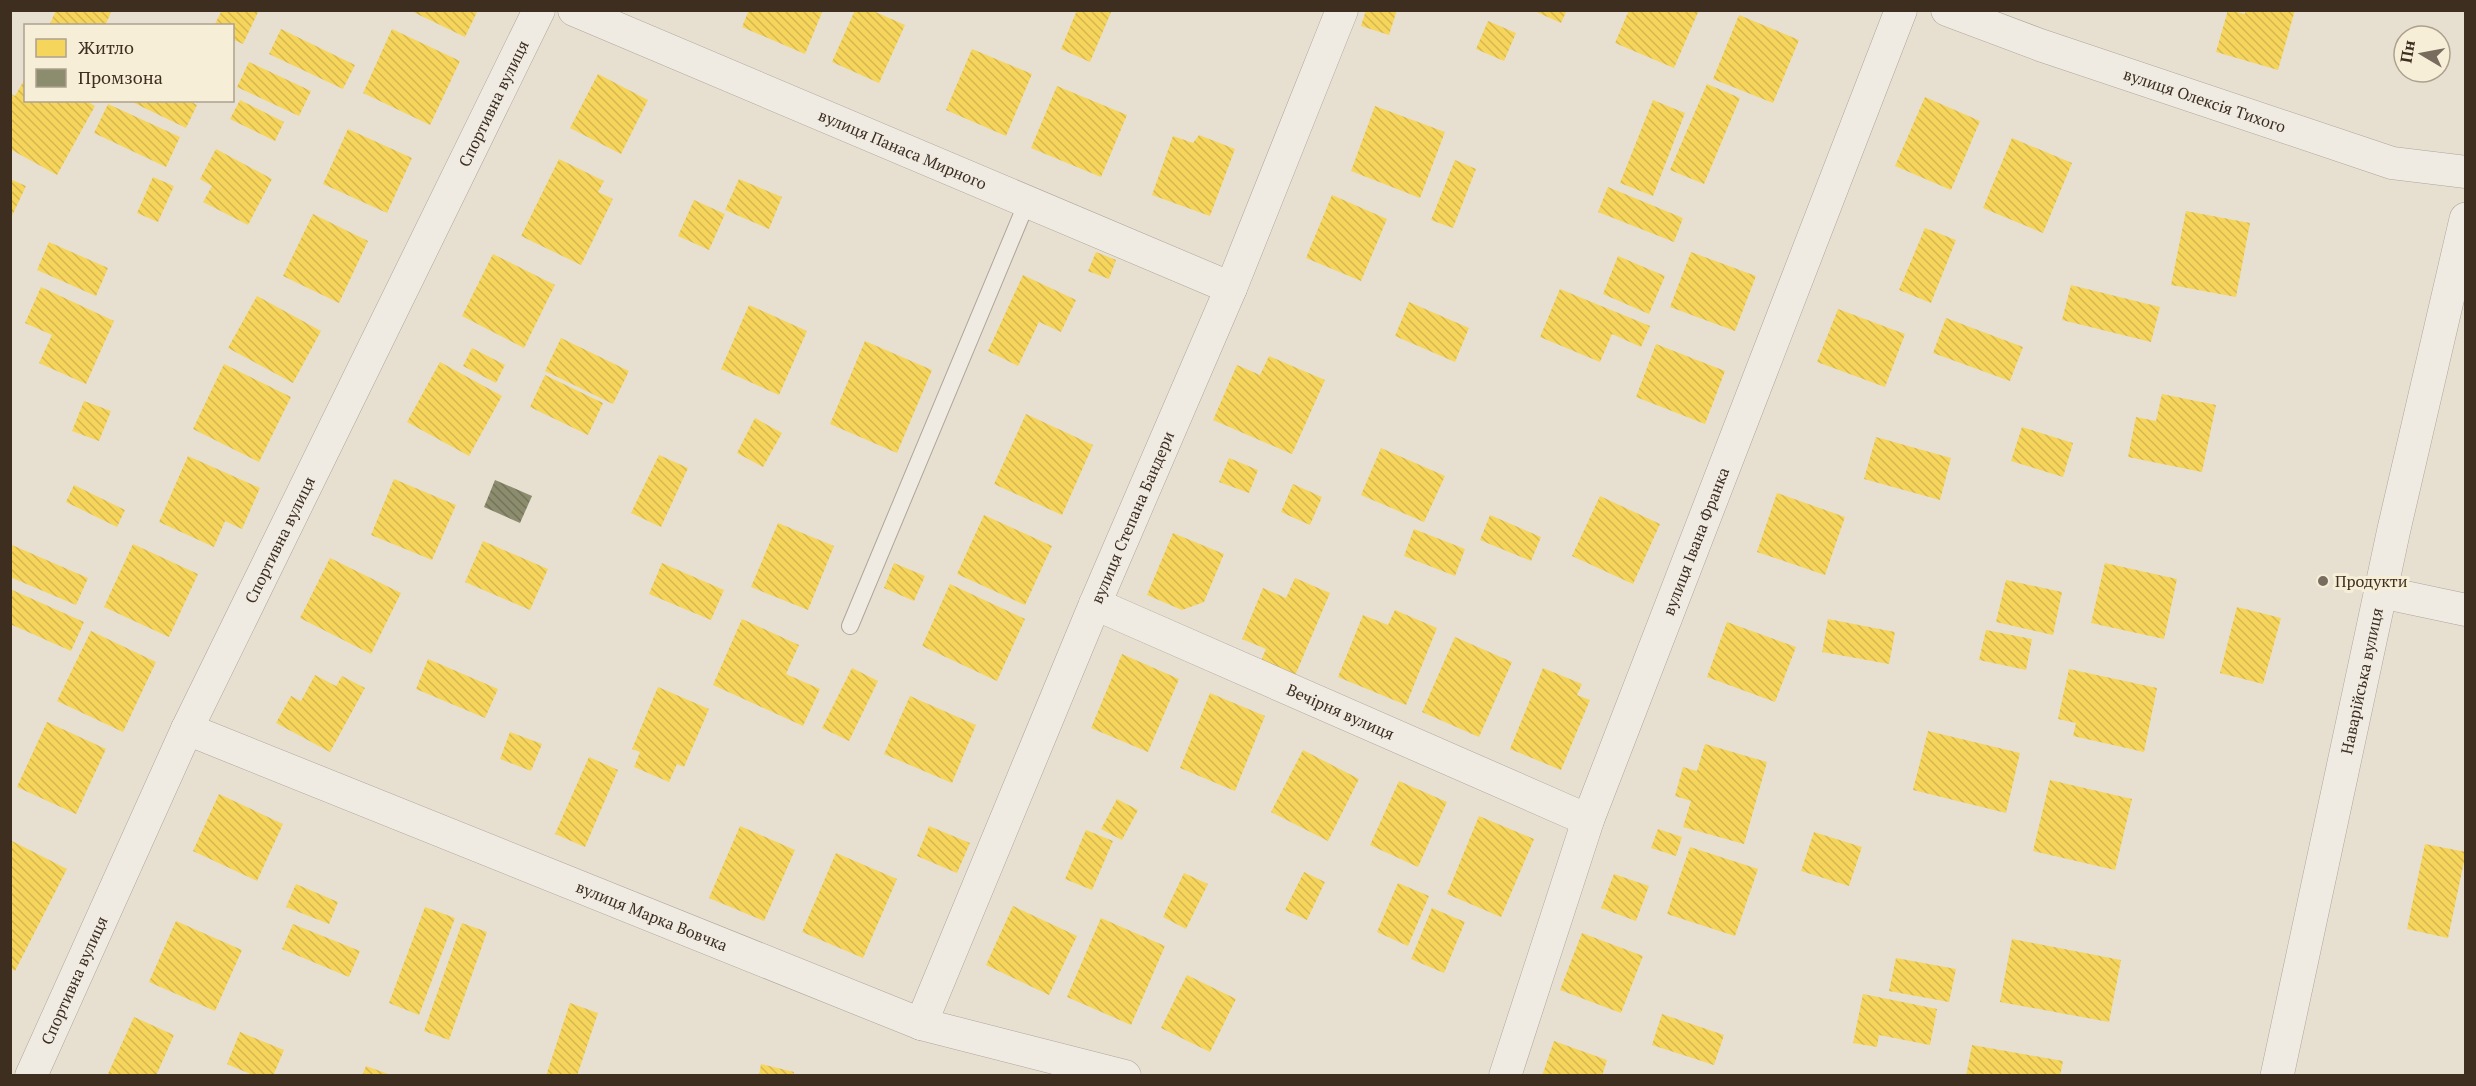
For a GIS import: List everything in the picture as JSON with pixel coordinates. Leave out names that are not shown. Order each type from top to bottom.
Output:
[{"type":"street","name":"Спортивна вулиця","points":[[31,1076],[187,729],[539,10]]},
{"type":"street","name":"вулиця Панаса Мирного","points":[[574,10],[1231,288]]},
{"type":"street","name":"вулиця Степана Бандери","points":[[921,1024],[1095,604],[1231,288],[1342,10]]},
{"type":"street","name":"вулиця Івана Франка","points":[[1505,1076],[1588,820],[1900,10]]},
{"type":"street","name":"вулиця Олексія Тихого","points":[[1947,10],[2040,45],[2392,163],[2466,172]]},
{"type":"street","name":"Наварійська вулиця","points":[[2277,1076],[2381,592],[2466,219]]},
{"type":"street","points":[[2381,592],[2466,610]]},
{"type":"street","name":"Вечірня вулиця","points":[[1095,604],[1588,820]]},
{"type":"street","name":"вулиця Марка Вовчка","points":[[187,729],[921,1024],[1125,1076]]},
{"type":"lane","points":[[850,626],[1027,202]]},
{"type":"building: Житло","points":[[56,10],[112,10],[106,24],[50,24]]},
{"type":"building: Житло","points":[[222,10],[259,10],[243,44],[234,40],[234,24],[215,24]]},
{"type":"building: Житло","points":[[409,10],[478,10],[465,37]]},
{"type":"building: Житло","points":[[749,10],[823,10],[805,54],[742,27]]},
{"type":"building: Житло","points":[[855,10],[871,10],[905,25],[879,83],[832,62]]},
{"type":"building: Житло","points":[[1077,10],[1112,10],[1090,62],[1061,49]]},
{"type":"building: Житло","points":[[1366,10],[1397,10],[1389,35],[1361,26]]},
{"type":"building: Житло","points":[[1532,10],[1567,10],[1561,23]]},
{"type":"building: Житло","points":[[1629,10],[1699,10],[1674,68],[1615,43]]},
{"type":"building: Житло","points":[[2228,10],[2245,14],[2246,10],[2295,10],[2278,70],[2216,52]]},
{"type":"building: Житло","points":[[1739,15],[1799,40],[1773,103],[1713,79]]},
{"type":"building: Житло","points":[[1488,21],[1516,33],[1504,61],[1476,49]]},
{"type":"building: Житло","points":[[281,29],[355,65],[343,89],[269,54]]},
{"type":"building: Житло","points":[[392,29],[460,61],[430,125],[363,93]]},
{"type":"building: Житло","points":[[972,49],[1032,74],[1006,136],[946,110]]},
{"type":"building: Житло","points":[[249,62],[311,91],[299,116],[237,87]]},
{"type":"building: Житло","points":[[598,74],[648,100],[621,154],[570,128]]},
{"type":"building: Житло","points":[[24,80],[24,102],[88,102],[95,106],[57,175],[10,149],[10,93],[15,96]]},
{"type":"building: Житло","points":[[1707,84],[1740,98],[1704,184],[1670,170]]},
{"type":"building: Житло","points":[[1057,86],[1127,115],[1101,177],[1031,148]]},
{"type":"building: Житло","points":[[1925,97],[1980,121],[1951,190],[1895,166]]},
{"type":"building: Житло","points":[[240,100],[284,122],[275,141],[230,119]]},
{"type":"building: Житло","points":[[1653,100],[1685,113],[1653,196],[1620,183]]},
{"type":"building: Житло","points":[[132,102],[192,102],[197,105],[186,128]]},
{"type":"building: Житло","points":[[108,104],[180,137],[166,167],[94,133]]},
{"type":"building: Житло","points":[[1375,106],[1445,132],[1420,198],[1351,171]]},
{"type":"building: Житло","points":[[348,129],[412,158],[387,213],[323,184]]},
{"type":"building: Житло","points":[[1199,135],[1235,149],[1210,216],[1152,195],[1173,136],[1193,143]]},
{"type":"building: Житло","points":[[2012,138],[2072,163],[2043,233],[1983,208]]},
{"type":"building: Житло","points":[[216,149],[272,179],[248,225],[203,202],[212,186],[200,179]]},
{"type":"building: Житло","points":[[559,159],[604,181],[598,192],[613,199],[581,265],[521,236]]},
{"type":"building: Житло","points":[[1455,160],[1476,169],[1453,228],[1431,220]]},
{"type":"building: Житло","points":[[153,177],[174,186],[158,222],[137,213]]},
{"type":"building: Житло","points":[[10,179],[26,186],[10,220]]},
{"type":"building: Житло","points":[[739,179],[782,197],[769,229],[725,210]]},
{"type":"building: Житло","points":[[1608,187],[1683,218],[1674,242],[1598,212]]},
{"type":"building: Житло","points":[[1332,195],[1387,219],[1361,281],[1306,258]]},
{"type":"building: Житло","points":[[694,200],[725,214],[709,250],[678,236]]},
{"type":"building: Житло","points":[[2186,211],[2250,223],[2236,297],[2171,285]]},
{"type":"building: Житло","points":[[313,214],[368,241],[339,303],[283,276]]},
{"type":"building: Житло","points":[[1925,228],[1956,240],[1931,303],[1899,290]]},
{"type":"building: Житло","points":[[49,242],[108,268],[96,296],[37,270]]},
{"type":"building: Житло","points":[[1096,252],[1116,260],[1109,279],[1088,271]]},
{"type":"building: Житло","points":[[1691,252],[1756,276],[1735,331],[1670,307]]},
{"type":"building: Житло","points":[[493,254],[555,285],[524,348],[462,316]]},
{"type":"building: Житло","points":[[1618,256],[1665,276],[1649,314],[1603,294]]},
{"type":"building: Житло","points":[[1023,275],[1076,300],[1061,332],[1039,322],[1018,366],[988,351]]},
{"type":"building: Житло","points":[[2071,285],[2160,307],[2151,342],[2062,320]]},
{"type":"building: Житло","points":[[41,287],[114,321],[86,384],[39,363],[52,335],[25,323]]},
{"type":"building: Житло","points":[[1560,289],[1650,326],[1641,347],[1612,334],[1600,362],[1540,337]]},
{"type":"building: Житло","points":[[257,296],[321,331],[293,383],[228,348]]},
{"type":"building: Житло","points":[[1409,302],[1469,328],[1455,362],[1395,336]]},
{"type":"building: Житло","points":[[749,305],[807,331],[779,395],[721,369]]},
{"type":"building: Житло","points":[[1838,309],[1905,334],[1885,387],[1817,362]]},
{"type":"building: Житло","points":[[1946,318],[2023,347],[2010,381],[1933,353]]},
{"type":"building: Житло","points":[[561,338],[629,371],[613,404],[545,371]]},
{"type":"building: Житло","points":[[865,341],[932,370],[897,453],[830,424]]},
{"type":"building: Житло","points":[[1656,344],[1725,371],[1705,424],[1636,397]]},
{"type":"building: Житло","points":[[472,348],[505,365],[496,383],[463,366]]},
{"type":"building: Житло","points":[[1269,356],[1325,380],[1292,454],[1213,420],[1237,365],[1260,375]]},
{"type":"building: Житло","points":[[440,362],[502,396],[469,456],[407,422]]},
{"type":"building: Житло","points":[[224,364],[291,397],[259,462],[193,429]]},
{"type":"building: Житло","points":[[545,375],[603,403],[588,435],[530,407]]},
{"type":"building: Житло","points":[[2162,394],[2216,405],[2202,472],[2128,457],[2136,417],[2156,421]]},
{"type":"building: Житло","points":[[84,401],[111,411],[99,441],[72,431]]},
{"type":"building: Житло","points":[[1026,414],[1093,445],[1062,515],[994,484]]},
{"type":"building: Житло","points":[[755,418],[782,433],[763,467],[737,453]]},
{"type":"building: Житло","points":[[2022,427],[2073,443],[2063,477],[2011,461]]},
{"type":"building: Житло","points":[[1876,437],[1951,458],[1940,500],[1864,479]]},
{"type":"building: Житло","points":[[1381,448],[1445,476],[1424,522],[1361,495]]},
{"type":"building: Житло","points":[[659,455],[688,468],[661,527],[631,513]]},
{"type":"building: Житло","points":[[188,456],[260,488],[242,529],[225,521],[214,547],[159,522]]},
{"type":"building: Житло","points":[[1229,458],[1258,470],[1249,493],[1219,482]]},
{"type":"building: Житло","points":[[394,479],[456,505],[432,560],[371,535]]},
{"type":"building: Житло","points":[[1293,484],[1322,497],[1310,525],[1281,512]]},
{"type":"building: Житло","points":[[74,485],[125,510],[117,527],[66,502]]},
{"type":"building: Житло","points":[[1777,493],[1845,517],[1825,575],[1757,552]]},
{"type":"building: Житло","points":[[1600,496],[1660,524],[1633,584],[1572,556]]},
{"type":"building: Житло","points":[[984,515],[1052,546],[1025,605],[957,574]]},
{"type":"building: Житло","points":[[1490,515],[1541,537],[1531,561],[1480,540]]},
{"type":"building: Житло","points":[[778,523],[834,546],[808,610],[751,587]]},
{"type":"building: Житло","points":[[1414,529],[1465,549],[1455,576],[1404,556]]},
{"type":"building: Житло","points":[[1173,533],[1224,554],[1204,602],[1182,610],[1147,595]]},
{"type":"building: Житло","points":[[483,541],[548,569],[530,610],[465,582]]},
{"type":"building: Житло","points":[[133,544],[198,574],[169,637],[104,607]]},
{"type":"building: Житло","points":[[12,545],[88,578],[76,605],[10,577]]},
{"type":"building: Житло","points":[[330,558],[401,593],[371,654],[300,618]]},
{"type":"building: Житло","points":[[662,563],[724,590],[711,620],[649,594]]},
{"type":"building: Житло","points":[[894,563],[925,576],[914,601],[884,588]]},
{"type":"building: Житло","points":[[2105,563],[2177,579],[2164,639],[2091,623]]},
{"type":"building: Житло","points":[[1295,578],[1330,593],[1294,678],[1260,663],[1266,649],[1242,639],[1263,588],[1286,598]]},
{"type":"building: Житло","points":[[2006,580],[2062,592],[2053,635],[1996,622]]},
{"type":"building: Житло","points":[[950,584],[1025,619],[997,681],[922,646]]},
{"type":"building: Житло","points":[[10,589],[84,622],[71,651],[10,624]]},
{"type":"building: Житло","points":[[2237,607],[2281,618],[2263,684],[2220,673]]},
{"type":"building: Житло","points":[[1395,610],[1437,628],[1406,705],[1338,677],[1363,615],[1388,625]]},
{"type":"building: Житло","points":[[742,619],[799,645],[786,674],[820,689],[803,726],[713,685]]},
{"type":"building: Житло","points":[[1828,619],[1895,632],[1889,664],[1822,652]]},
{"type":"building: Житло","points":[[1727,622],[1796,647],[1775,702],[1707,677]]},
{"type":"building: Житло","points":[[1986,630],[2032,639],[2026,670],[1979,660]]},
{"type":"building: Житло","points":[[91,631],[156,662],[123,732],[57,701]]},
{"type":"building: Житло","points":[[1455,637],[1512,662],[1479,737],[1422,712]]},
{"type":"building: Житло","points":[[1122,654],[1179,679],[1148,752],[1091,728]]},
{"type":"building: Житло","points":[[428,659],[498,689],[485,718],[416,689]]},
{"type":"building: Житло","points":[[852,668],[878,681],[849,741],[822,728]]},
{"type":"building: Житло","points":[[1543,668],[1582,684],[1577,695],[1590,700],[1561,770],[1510,749]]},
{"type":"building: Житло","points":[[2069,669],[2157,688],[2144,752],[2073,736],[2076,723],[2058,719]]},
{"type":"building: Житло","points":[[315,675],[336,686],[342,676],[365,688],[330,752],[276,723],[291,696],[301,701]]},
{"type":"building: Житло","points":[[658,687],[709,709],[684,767],[677,764],[669,782],[634,767],[640,752],[632,749]]},
{"type":"building: Житло","points":[[1210,693],[1265,716],[1235,791],[1180,768]]},
{"type":"building: Житло","points":[[910,696],[976,725],[952,783],[884,754]]},
{"type":"building: Житло","points":[[47,722],[106,749],[76,814],[17,787]]},
{"type":"building: Житло","points":[[1928,731],[2020,753],[2006,813],[1913,790]]},
{"type":"building: Житло","points":[[510,732],[542,744],[531,771],[500,759]]},
{"type":"building: Житло","points":[[1705,744],[1767,762],[1744,844],[1683,827],[1691,801],[1675,796],[1683,767],[1697,771]]},
{"type":"building: Житло","points":[[1303,750],[1359,779],[1328,841],[1271,812]]},
{"type":"building: Житло","points":[[589,757],[618,770],[585,847],[555,834]]},
{"type":"building: Житло","points":[[2050,780],[2132,799],[2115,870],[2033,851]]},
{"type":"building: Житло","points":[[1399,781],[1447,802],[1418,867],[1370,845]]},
{"type":"building: Житло","points":[[219,794],[283,824],[257,881],[193,851]]},
{"type":"building: Житло","points":[[1117,799],[1138,810],[1122,840],[1101,829]]},
{"type":"building: Житло","points":[[1479,816],[1534,839],[1501,917],[1447,894]]},
{"type":"building: Житло","points":[[740,826],[795,850],[764,921],[709,898]]},
{"type":"building: Житло","points":[[929,826],[970,843],[957,873],[917,856]]},
{"type":"building: Житло","points":[[1658,829],[1682,837],[1676,856],[1651,848]]},
{"type":"building: Житло","points":[[1086,830],[1113,841],[1092,890],[1065,879]]},
{"type":"building: Житло","points":[[1814,832],[1862,847],[1849,886],[1801,871]]},
{"type":"building: Житло","points":[[10,840],[67,869],[15,971],[10,968]]},
{"type":"building: Житло","points":[[2425,844],[2466,852],[2448,938],[2407,929]]},
{"type":"building: Житло","points":[[1690,847],[1758,869],[1735,936],[1667,914]]},
{"type":"building: Житло","points":[[836,853],[897,879],[863,958],[802,932]]},
{"type":"building: Житло","points":[[1304,872],[1325,882],[1307,920],[1285,910]]},
{"type":"building: Житло","points":[[1184,873],[1208,884],[1186,929],[1163,917]]},
{"type":"building: Житло","points":[[1614,874],[1649,886],[1636,921],[1601,908]]},
{"type":"building: Житло","points":[[1398,883],[1429,896],[1408,946],[1377,932]]},
{"type":"building: Житло","points":[[296,884],[338,902],[329,924],[286,907]]},
{"type":"building: Житло","points":[[1013,906],[1077,936],[1049,995],[986,965]]},
{"type":"building: Житло","points":[[425,907],[455,918],[419,1015],[389,1003]]},
{"type":"building: Житло","points":[[1432,908],[1465,922],[1444,973],[1411,959]]},
{"type":"building: Житло","points":[[1101,918],[1165,946],[1131,1025],[1067,997]]},
{"type":"building: Житло","points":[[176,921],[242,950],[215,1011],[149,982]]},
{"type":"building: Житло","points":[[462,923],[487,932],[449,1040],[424,1031]]},
{"type":"building: Житло","points":[[293,924],[360,951],[349,977],[282,949]]},
{"type":"building: Житло","points":[[1582,933],[1643,956],[1621,1013],[1560,990]]},
{"type":"building: Житло","points":[[2012,939],[2121,960],[2109,1022],[2000,1002]]},
{"type":"building: Житло","points":[[1896,958],[1956,969],[1949,1002],[1889,991]]},
{"type":"building: Житло","points":[[1187,975],[1236,999],[1210,1052],[1161,1028]]},
{"type":"building: Житло","points":[[1863,994],[1937,1009],[1930,1045],[1879,1035],[1877,1047],[1853,1043]]},
{"type":"building: Житло","points":[[570,1003],[598,1013],[577,1076],[546,1076]]},
{"type":"building: Житло","points":[[1662,1014],[1724,1035],[1714,1065],[1652,1045]]},
{"type":"building: Житло","points":[[134,1017],[174,1035],[156,1076],[107,1076]]},
{"type":"building: Житло","points":[[240,1032],[284,1050],[273,1076],[255,1076],[227,1064]]},
{"type":"building: Житло","points":[[1554,1041],[1607,1060],[1602,1076],[1542,1076]]},
{"type":"building: Житло","points":[[1972,1045],[2063,1061],[2060,1076],[1966,1076]]},
{"type":"building: Житло","points":[[761,1064],[794,1072],[793,1076],[759,1076]]},
{"type":"building: Житло","points":[[366,1066],[391,1075],[391,1076],[362,1076]]},
{"type":"building: Промзона","points":[[495,480],[532,496],[520,523],[484,507]]},
{"type":"place","name":"Продукти","points":[[2323,581]]}]
